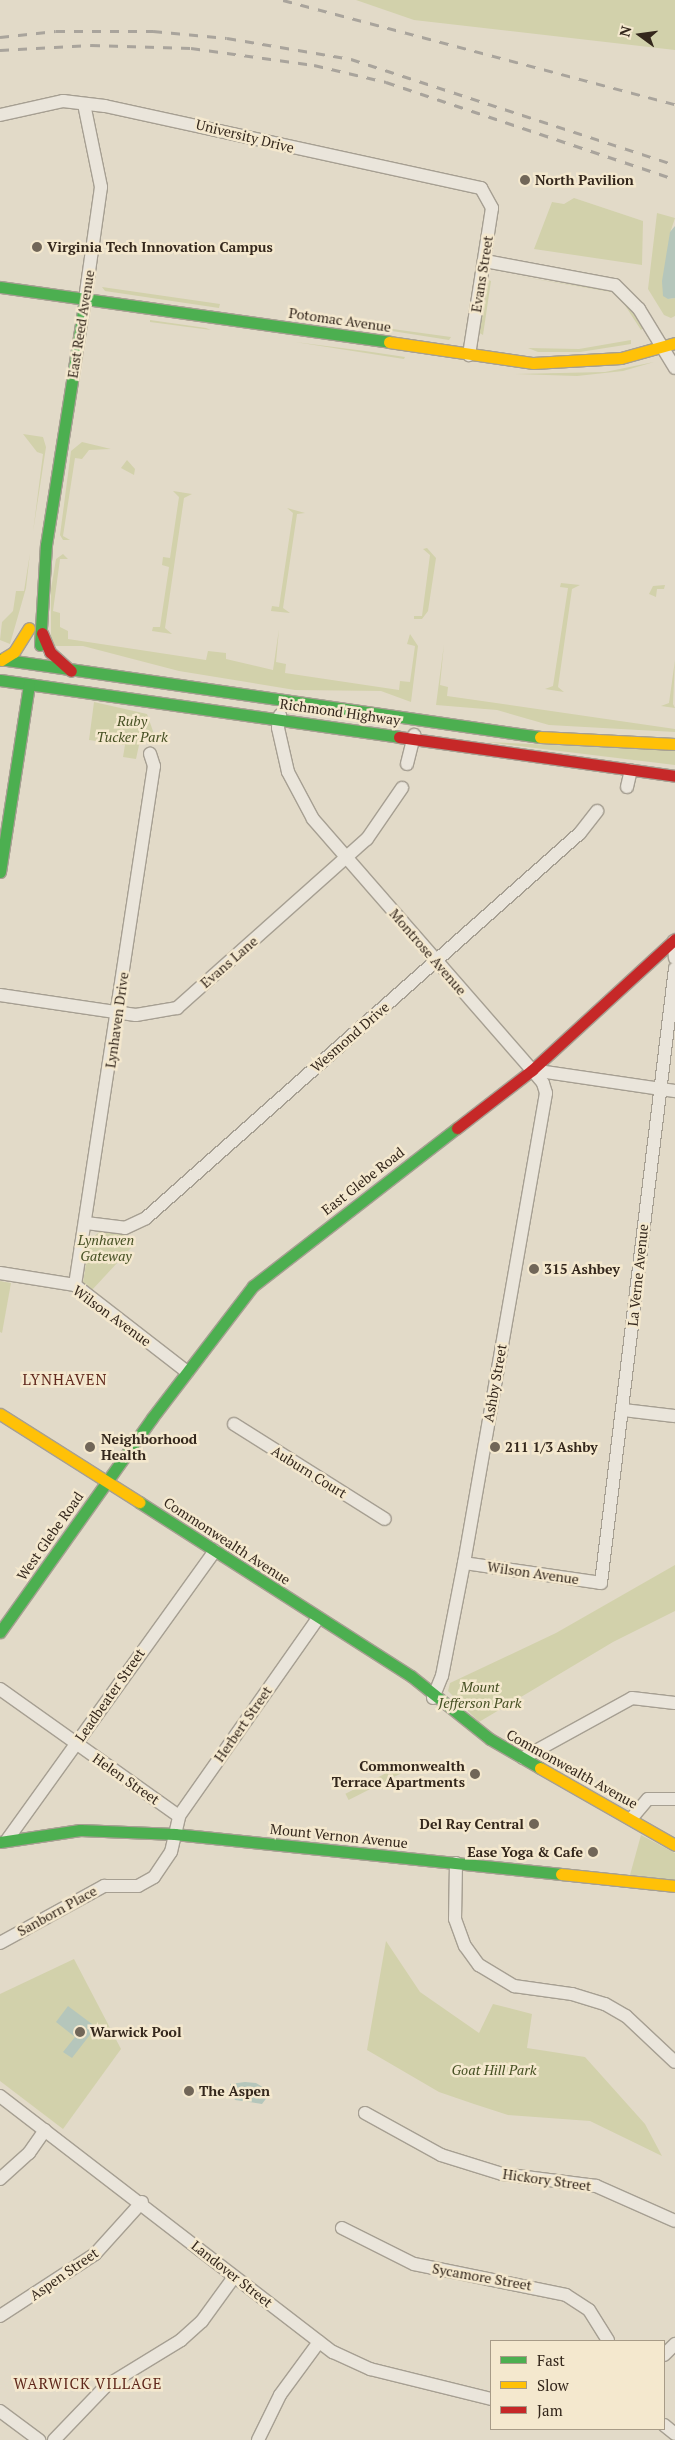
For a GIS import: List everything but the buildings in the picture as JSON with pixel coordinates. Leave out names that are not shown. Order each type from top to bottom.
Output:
[{"type":"main road","name":"Potomac Avenue","points":[[0,287],[469,355],[567,363],[621,358],[670,344]]},
{"type":"main road","name":"East Reed Avenue","points":[[34,663],[29,628],[46,545],[85,299]]},
{"type":"main road","name":"East Reed Avenue","points":[[34,663],[42,633],[46,545]]},
{"type":"main road","points":[[29,628],[14,652],[4,660],[21,670],[35,682]]},
{"type":"main road","points":[[42,633],[50,652],[71,671]]},
{"type":"main road","name":"Richmond Highway","points":[[4,660],[418,721],[556,739],[675,744]]},
{"type":"main road","points":[[0,678],[34,663],[35,682],[0,872]]},
{"type":"main road","points":[[35,682],[71,671]]},
{"type":"main road","name":"Richmond Highway","points":[[0,678],[675,776]]},
{"type":"main road","name":"East Glebe Road","points":[[104,1486],[187,1372],[264,1276],[532,1070],[674,940]]},
{"type":"main road","name":"Commonwealth Avenue","points":[[0,1414],[104,1486],[211,1556],[315,1622],[411,1676],[433,1698],[523,1758],[675,1845]]},
{"type":"main road","name":"Commonwealth Avenue","points":[[0,1428],[104,1486]]},
{"type":"main road","name":"West Glebe Road","points":[[0,1632],[104,1486]]},
{"type":"main road","name":"Mount Vernon Avenue","points":[[4,1841],[80,1830],[175,1834],[675,1886]]},
{"type":"street","name":"University Drive","points":[[0,115],[63,101],[84,104],[213,127],[385,170],[476,186],[488,193]]},
{"type":"street","name":"East Reed Avenue","points":[[84,104],[101,187],[85,299]]},
{"type":"street","name":"Evans Street","points":[[469,355],[492,208],[488,193]]},
{"type":"street","points":[[485,261],[615,285],[632,299],[670,344],[675,368]]},
{"type":"street","name":"Montrose Avenue","points":[[283,701],[279,718],[282,750],[298,794],[345,859],[532,1070]]},
{"type":"street","points":[[407,764],[418,721]]},
{"type":"street","name":"Lynhaven Drive","points":[[75,1285],[119,1012],[154,766],[150,754]]},
{"type":"street","points":[[627,787],[630,770]]},
{"type":"street","name":"Evans Lane","points":[[0,995],[153,1015],[177,1008],[345,859],[381,824],[402,788]]},
{"type":"street","name":"Wesmond Drive","points":[[86,1223],[125,1228],[146,1218],[580,833],[597,811]]},
{"type":"street","points":[[674,940],[675,958]]},
{"type":"street","name":"La Verne Avenue","points":[[601,1583],[623,1410],[659,1088],[675,968]]},
{"type":"street","points":[[532,1070],[675,1091]]},
{"type":"street","name":"Ashby Street","points":[[433,1698],[442,1676],[464,1563],[546,1093],[543,1083],[532,1070]]},
{"type":"street","name":"Wilson Avenue","points":[[0,1272],[75,1285],[187,1372]]},
{"type":"street","points":[[623,1410],[675,1416]]},
{"type":"street","name":"Auburn Court","points":[[234,1424],[385,1519]]},
{"type":"street","name":"Leadbeater Street","points":[[4,1841],[211,1556]]},
{"type":"street","name":"Wilson Avenue","points":[[464,1563],[601,1583]]},
{"type":"street","name":"Herbert Street","points":[[175,1834],[179,1816],[315,1622]]},
{"type":"street","name":"Helen Street","points":[[0,1689],[179,1816]]},
{"type":"street","points":[[523,1758],[632,1698],[675,1703]]},
{"type":"street","points":[[631,1819],[648,1799],[675,1799]]},
{"type":"street","name":"Sanborn Place","points":[[0,1942],[104,1886],[148,1883],[164,1866],[175,1834]]},
{"type":"street","points":[[456,1863],[455,1919],[465,1946],[479,1965],[514,1986],[572,1994],[605,2004],[673,2055]]},
{"type":"street","name":"Landover Street","points":[[0,2096],[142,2202],[234,2277],[319,2342],[370,2368],[490,2399]]},
{"type":"street","name":"Hickory Street","points":[[365,2113],[441,2155],[502,2174],[596,2186],[675,2221]]},
{"type":"street","points":[[0,2178],[29,2153],[45,2130]]},
{"type":"street","name":"Aspen Street","points":[[0,2316],[95,2254],[142,2202]]},
{"type":"street","name":"Sycamore Street","points":[[342,2228],[414,2264],[566,2295],[589,2310],[607,2340]]},
{"type":"street","points":[[54,2440],[100,2391],[181,2340],[202,2320],[234,2277]]},
{"type":"street","points":[[262,2438],[280,2394],[319,2342]]},
{"type":"street","points":[[665,2354],[675,2344]]},
{"type":"street","points":[[0,2411],[39,2440]]},
{"type":"street","points":[[665,2426],[675,2434]]},
{"type":"green space","points":[[356,0],[675,0],[675,50],[414,20]]},
{"type":"green space","points":[[574,198],[643,221],[642,265],[534,249],[552,202],[564,204]]},
{"type":"green space","points":[[657,213],[675,218],[670,233],[668,299],[675,298],[675,316],[671,318],[664,315],[648,289]]},
{"type":"green space","points":[[505,274],[616,292],[617,293]]},
{"type":"green space","points":[[488,280],[491,281],[483,335],[478,332]]},
{"type":"green space","points":[[102,287],[220,304],[219,308],[105,291]]},
{"type":"green space","points":[[618,294],[644,327],[641,330]]},
{"type":"green space","points":[[297,316],[451,337],[449,340]]},
{"type":"green space","points":[[150,320],[206,328],[211,330],[150,322]]},
{"type":"green space","points":[[631,340],[631,344],[580,352],[538,352],[528,348],[579,349]]},
{"type":"green space","points":[[295,342],[365,351],[405,357],[404,359]]},
{"type":"green space","points":[[654,362],[623,371],[577,376],[515,374],[605,372]]},
{"type":"green space","points":[[23,434],[43,437],[46,447],[33,532],[43,454],[37,452]]},
{"type":"green space","points":[[82,442],[111,449],[89,450],[82,459],[75,458],[63,536],[70,540],[63,540],[60,535],[71,451]]},
{"type":"green space","points":[[127,460],[135,469],[134,475],[121,468]]},
{"type":"green space","points":[[173,491],[192,494],[184,498],[165,628],[172,634],[152,631],[153,627],[160,627],[169,567],[162,565],[163,557],[170,558],[179,497]]},
{"type":"green space","points":[[287,508],[305,513],[297,514],[283,608],[290,613],[271,611],[272,606],[279,607],[293,513]]},
{"type":"green space","points":[[427,548],[436,558],[428,611],[422,619],[414,619],[414,616],[422,616],[430,555],[423,549]]},
{"type":"green space","points":[[30,553],[26,588],[10,644],[0,640],[2,622],[13,611],[16,591],[24,591]]},
{"type":"green space","points":[[63,554],[68,559],[60,559],[53,611],[60,613],[60,627],[68,631],[68,639],[206,660],[208,651],[226,653],[226,659],[273,670],[279,629],[276,662],[286,664],[285,673],[399,690],[400,681],[410,682],[415,646],[407,644],[410,634],[418,646],[411,702],[381,691],[295,690],[179,671],[83,646],[51,646],[51,589],[56,559]]},
{"type":"green space","points":[[561,583],[580,585],[572,589],[558,687],[564,692],[545,689],[553,686],[568,588],[560,587]]},
{"type":"green space","points":[[665,585],[664,589],[657,589],[656,597],[649,594],[653,586]]},
{"type":"green space","points":[[444,644],[440,685],[448,687],[447,696],[675,729],[675,732],[549,725],[497,710],[436,705]]},
{"type":"green space","points":[[675,660],[673,704],[675,708],[661,706],[669,703]]},
{"type":"green space","name":"Ruby Tucker Park","points":[[94,702],[147,714],[154,734],[139,745],[136,759],[123,757],[125,745],[89,740]]},
{"type":"green space","points":[[486,742],[675,750],[675,765]]},
{"type":"green space","name":"Lynhaven Gateway","points":[[101,1231],[124,1234],[131,1248],[92,1290],[83,1282],[90,1239]]},
{"type":"green space","points":[[0,1281],[11,1283],[2,1333],[0,1332]]},
{"type":"green space","name":"Mount Jefferson Park","points":[[675,1565],[675,1611],[613,1642],[479,1722],[448,1691],[450,1683],[556,1633]]},
{"type":"green space","points":[[406,1763],[409,1769],[349,1800],[345,1794]]},
{"type":"green space","points":[[641,1835],[675,1853],[675,1880],[630,1875]]},
{"type":"green space","name":"Goat Hill Park","points":[[386,1941],[420,1992],[479,2033],[493,2004],[532,2014],[527,2048],[585,2057],[645,2124],[662,2156],[590,2121],[508,2115],[439,2092],[367,2050]]},
{"type":"green space","points":[[74,1959],[121,2049],[63,2129],[0,2081],[0,1994]]},
{"type":"shaded area","points":[[675,226],[675,298],[668,299],[663,296],[662,281],[670,232]]},
{"type":"shaded area","name":"Warwick Pool","points":[[68,2006],[96,2027],[72,2058],[63,2052],[75,2037],[56,2022]]},
{"type":"shaded area","points":[[256,2083],[271,2092],[262,2104],[235,2100],[230,2084]]},
{"type":"railway","points":[[283,0],[675,104]]},
{"type":"railway","points":[[0,37],[56,31],[153,31],[227,38],[351,59],[675,165]]},
{"type":"railway","points":[[0,50],[91,45],[191,48],[314,65],[386,82],[675,179]]},
{"type":"traffic: fast","points":[[0,287],[389,342]]},
{"type":"traffic: fast","points":[[40,645],[46,545],[85,299]]},
{"type":"traffic: fast","points":[[0,659],[540,737]]},
{"type":"traffic: fast","points":[[0,680],[399,737]]},
{"type":"traffic: fast","points":[[0,872],[29,684]]},
{"type":"traffic: fast","points":[[0,1632],[152,1418],[253,1286],[457,1128]]},
{"type":"traffic: fast","points":[[139,1502],[411,1676],[490,1739],[540,1768]]},
{"type":"traffic: fast","points":[[0,1842],[80,1830],[175,1834],[561,1874]]},
{"type":"traffic: slow","points":[[389,342],[533,363],[621,358],[675,343]]},
{"type":"traffic: slow","points":[[1,660],[14,652],[29,628]]},
{"type":"traffic: slow","points":[[540,737],[675,744]]},
{"type":"traffic: slow","points":[[0,1414],[139,1502]]},
{"type":"traffic: slow","points":[[540,1768],[675,1845]]},
{"type":"traffic: slow","points":[[561,1874],[675,1886]]},
{"type":"traffic: jam","points":[[42,633],[50,652],[71,671]]},
{"type":"traffic: jam","points":[[399,737],[675,776]]},
{"type":"traffic: jam","points":[[457,1128],[532,1070],[675,939]]},
{"type":"place","name":"North Pavilion","points":[[525,180]]},
{"type":"place","name":"Virginia Tech Innovation Campus","points":[[37,247]]},
{"type":"place","name":"315 Ashbey","points":[[534,1269]]},
{"type":"place","name":"Neighborhood Health","points":[[90,1447]]},
{"type":"place","name":"211 1/3 Ashby","points":[[495,1447]]},
{"type":"place","name":"Commonwealth Terrace Apartments","points":[[475,1774]]},
{"type":"place","name":"Del Ray Central","points":[[534,1824]]},
{"type":"place","name":"Ease Yoga & Cafe","points":[[593,1852]]},
{"type":"place","name":"Warwick Pool","points":[[80,2032]]},
{"type":"place","name":"The Aspen","points":[[189,2091]]},
{"type":"district","name":"LYNHAVEN","points":[[65,1380]]},
{"type":"district","name":"WARWICK VILLAGE","points":[[88,2384]]}]
